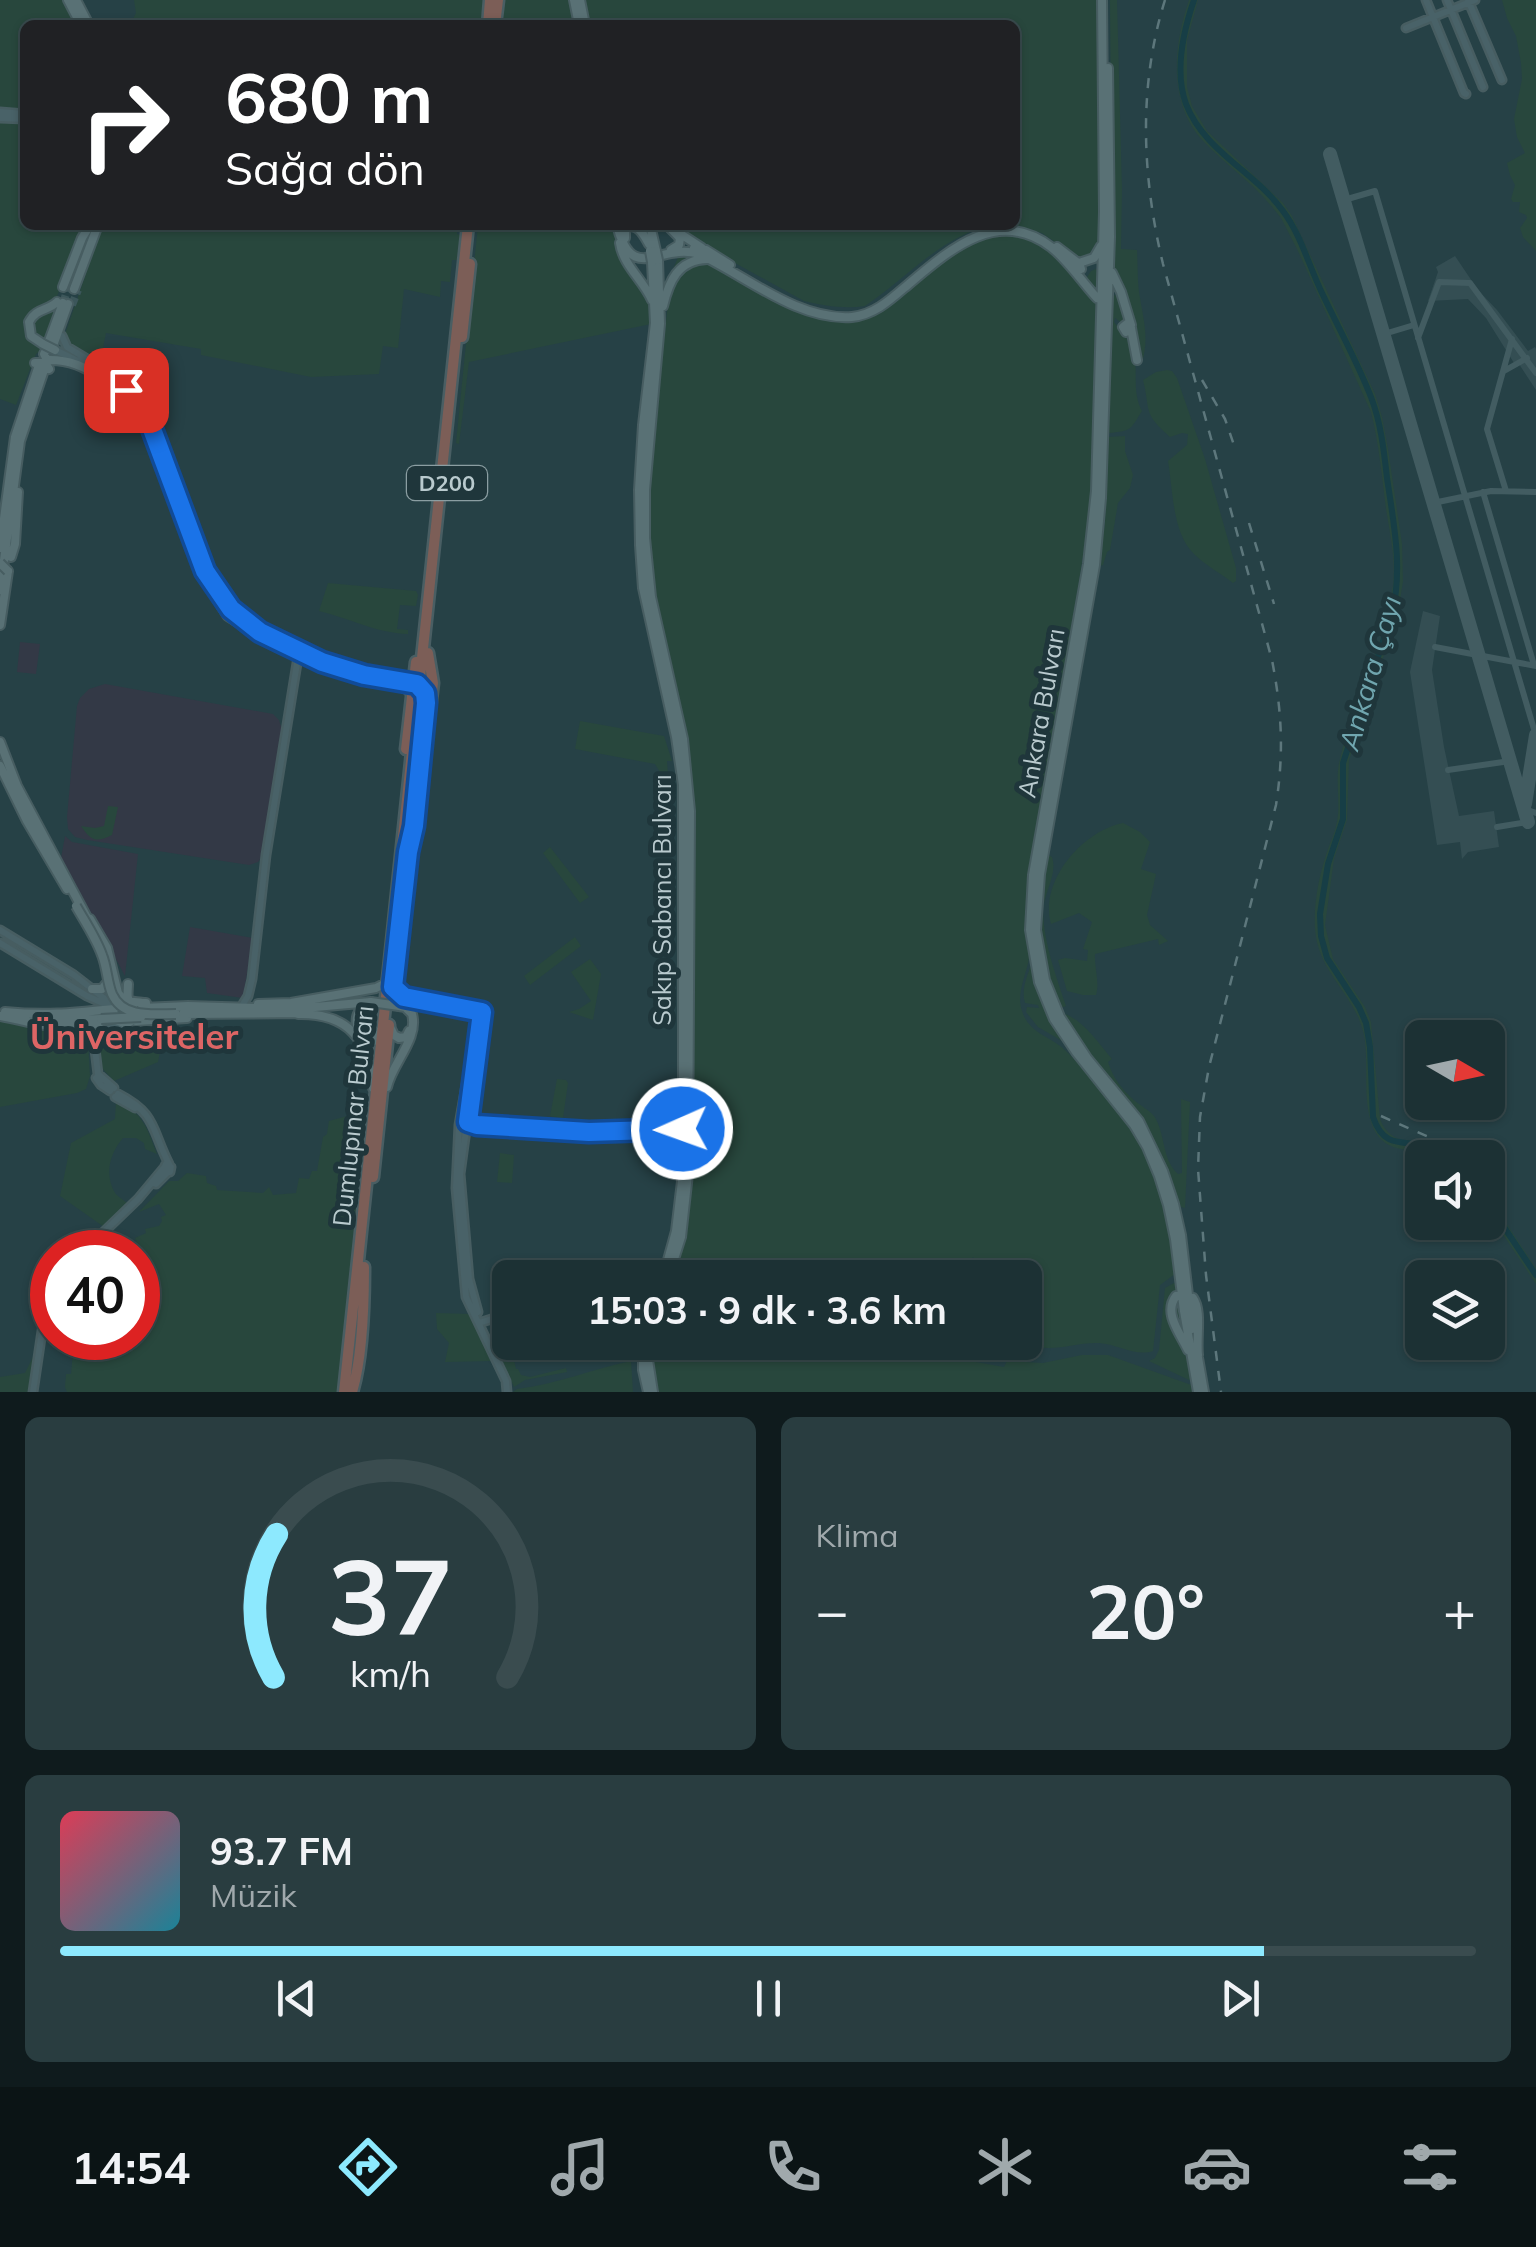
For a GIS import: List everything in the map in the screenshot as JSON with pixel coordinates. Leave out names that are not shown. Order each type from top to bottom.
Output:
[{"type":"highway","name":"Dumlupınar Bulvarı","points":[[393,997],[388,973],[404,820],[413,787],[440,454],[456,305],[470,230]]},
{"type":"highway","name":"Dumlupınar Bulvarı","points":[[349,1392],[470,230]]},
{"type":"highway","name":"Dumlupınar Bulvarı","points":[[413,787],[408,764],[424,655],[426,588],[432,561]]},
{"type":"highway","name":"Dumlupınar Bulvarı","points":[[408,852],[432,686],[424,655]]},
{"type":"highway","points":[[404,820],[402,782],[411,695],[407,679],[424,655]]},
{"type":"highway","points":[[407,679],[422,688],[426,699],[413,787],[416,810]]},
{"type":"highway","name":"Dumlupınar Bulvarı","points":[[349,1392],[364,1304],[370,1182]]},
{"type":"main road","name":"Ankara Bulvarı","points":[[1104,0],[1098,444],[1088,564],[1033,875],[1030,930],[1039,982],[1054,1020],[1134,1125],[1158,1176],[1176,1240],[1184,1311],[1196,1362]]},
{"type":"main road","name":"Ankara Bulvarı","points":[[1104,0],[1112,317],[1105,444],[1094,565],[1040,874],[1036,930],[1045,980],[1060,1017],[1087,1058],[1139,1121],[1164,1171],[1181,1236],[1201,1392]]},
{"type":"main road","points":[[1078,268],[1098,254],[1104,212]]},
{"type":"main road","points":[[90,230],[82,238],[71,288],[94,248],[95,230]]},
{"type":"main road","points":[[619,230],[622,254],[658,312]]},
{"type":"main road","points":[[620,230],[627,248],[640,256],[687,250],[798,308],[834,317],[869,313],[960,245],[985,233],[1032,236],[1078,268]]},
{"type":"main road","points":[[620,230],[623,245],[634,256],[644,259],[676,248],[680,243],[673,230]]},
{"type":"main road","points":[[624,230],[627,248]]},
{"type":"main road","points":[[641,230],[655,254]]},
{"type":"main road","name":"Sakıp Sabancı Bulvarı","points":[[648,230],[655,254],[658,312],[645,538],[651,597],[687,763],[690,811],[688,1174],[681,1237],[673,1260]]},
{"type":"main road","points":[[634,256],[630,262],[647,281],[655,254],[654,230]]},
{"type":"main road","points":[[676,230],[796,302],[832,312],[860,312],[958,241],[983,230]]},
{"type":"main road","points":[[1018,230],[1039,235],[1078,268],[1099,297]]},
{"type":"main road","points":[[1110,237],[1112,275],[1121,292],[1126,328]]},
{"type":"main road","points":[[655,254],[683,248],[706,250]]},
{"type":"main road","points":[[658,312],[672,278],[696,260],[712,260]]},
{"type":"main road","points":[[1078,268],[1098,266],[1099,297]]},
{"type":"main road","points":[[1126,328],[1112,317],[1112,291],[1117,290],[1137,360]]},
{"type":"main road","points":[[62,336],[65,303]]},
{"type":"main road","points":[[65,303],[35,313],[29,322],[32,336],[47,355],[69,360],[96,376],[130,406],[145,427]]},
{"type":"main road","points":[[0,548],[20,441],[65,303]]},
{"type":"main road","name":"Sakıp Sabancı Bulvarı","points":[[658,312],[640,474],[640,545],[643,588],[676,737],[682,785],[683,1174],[674,1244],[668,1260]]},
{"type":"main road","points":[[0,590],[20,420],[47,355]]},
{"type":"main road","points":[[11,557],[18,488],[14,467]]},
{"type":"main road","points":[[0,523],[5,512]]},
{"type":"main road","points":[[0,563],[8,572],[0,624]]},
{"type":"main road","points":[[0,742],[16,786],[100,942],[109,982]]},
{"type":"main road","points":[[0,766],[27,822]]},
{"type":"main road","points":[[0,779],[100,950],[117,1002],[136,1014],[246,1007],[266,1014]]},
{"type":"main road","points":[[53,865],[99,953],[109,982],[135,1010],[127,1014]]},
{"type":"main road","points":[[73,890],[134,997],[127,1014]]},
{"type":"main road","points":[[107,948],[127,1014]]},
{"type":"main road","points":[[92,989],[102,989],[109,982]]},
{"type":"main road","points":[[120,998],[127,994],[128,984]]},
{"type":"main road","points":[[386,1021],[372,1042],[364,1040],[356,1020],[360,1010],[393,997]]},
{"type":"main road","points":[[386,1021],[398,1038],[410,1030],[408,1015],[393,997]]},
{"type":"main road","points":[[127,1014],[210,1010],[266,1014],[393,997],[412,1014],[414,1028],[388,1079],[376,1122]]},
{"type":"main road","points":[[95,1000],[99,1014]]},
{"type":"main road","points":[[67,1027],[94,1025],[189,1002],[326,1015],[355,1034],[370,1070],[376,1122]]},
{"type":"main road","points":[[224,1006],[292,1009],[371,1004]]},
{"type":"main road","points":[[99,1014],[228,1016],[246,1007]]},
{"type":"main road","points":[[2,1013],[45,1021],[99,1014],[179,1014]]},
{"type":"main road","points":[[2,1013],[86,1032],[92,1044]]},
{"type":"main road","points":[[1176,1296],[1170,1313],[1196,1362]]},
{"type":"main road","points":[[1193,1298],[1198,1307],[1196,1362]]},
{"type":"main road","points":[[648,1360],[651,1392]]},
{"type":"street","points":[[1426,0],[1466,94]]},
{"type":"street","points":[[1447,0],[1484,87]]},
{"type":"street","points":[[1406,28],[1471,1],[1502,80]]},
{"type":"street","points":[[62,336],[67,347],[121,384],[144,413],[205,571],[230,614]]},
{"type":"street","points":[[47,355],[96,366]]},
{"type":"street","points":[[145,427],[197,567],[230,614],[342,674],[407,679]]},
{"type":"street","points":[[299,654],[344,670],[407,679]]},
{"type":"street","points":[[266,865],[299,654]]},
{"type":"street","points":[[344,670],[407,679]]},
{"type":"street","points":[[246,1007],[277,788]]},
{"type":"street","points":[[0,930],[74,975],[127,1014]]},
{"type":"street","points":[[0,942],[95,1000],[127,1014]]},
{"type":"street","points":[[393,997],[482,1012],[456,1188],[465,1288],[509,1392]]},
{"type":"street","points":[[107,1230],[166,1168],[146,1112],[101,1085],[94,1074],[93,1032],[127,1014]]},
{"type":"street","points":[[463,1124],[589,1132],[682,1129]]},
{"type":"street","points":[[481,1324],[492,1321]]},
{"type":"street","points":[[35,1392],[37,1360]]},
{"type":"shaded area","points":[[1455,256],[1528,351],[1535,347],[1536,390],[1486,318],[1468,299],[1428,301],[1438,272],[1436,267]]},
{"type":"shaded area","points":[[1423,611],[1440,616],[1432,670],[1459,816],[1494,811],[1499,847],[1468,852],[1462,859],[1460,842],[1437,845],[1410,672]]},
{"type":"shaded area","points":[[20,642],[40,644],[36,674],[17,672]]},
{"type":"shaded area","points":[[105,684],[273,714],[279,720],[283,733],[264,854],[258,862],[249,865],[87,840],[75,837],[68,829],[77,706],[89,689]]},
{"type":"shaded area","points":[[65,836],[72,842],[138,854],[125,976],[61,858]]},
{"type":"shaded area","points":[[190,927],[253,938],[243,998],[207,993],[205,978],[182,976]]},
{"type":"green space","points":[[0,0],[63,0],[74,20],[20,20],[20,110],[0,108]]},
{"type":"green space","points":[[134,0],[485,0],[483,20],[132,20]]},
{"type":"green space","points":[[501,0],[570,0],[572,20],[499,20]]},
{"type":"green space","points":[[585,0],[1099,0],[1103,209],[1098,248],[1090,259],[1079,259],[1042,233],[1020,227],[1020,20],[590,20]]},
{"type":"green space","points":[[1110,0],[1117,0],[1121,249],[1137,250],[1145,330],[1144,354],[1138,363],[1115,274],[1112,246]]},
{"type":"green space","points":[[1189,0],[1198,0],[1187,41],[1187,87],[1192,106],[1207,131],[1292,216],[1375,394],[1382,417],[1402,544],[1403,581],[1398,613],[1349,760],[1347,820],[1334,859],[1325,925],[1333,959],[1371,1022],[1380,1119],[1391,1135],[1405,1140],[1405,1149],[1389,1145],[1372,1124],[1363,1031],[1319,950],[1315,917],[1318,885],[1338,818],[1338,767],[1389,607],[1394,576],[1371,412],[1281,218],[1192,127],[1179,93],[1180,37]]},
{"type":"green space","points":[[1502,0],[1536,0],[1536,251],[1520,228],[1527,218],[1519,212],[1520,202],[1511,199],[1515,185],[1507,163],[1525,153],[1514,119],[1522,79],[1516,36]]},
{"type":"green space","points":[[0,120],[20,122],[20,230],[85,230],[55,301],[59,302],[41,350],[16,405],[0,399]]},
{"type":"green space","points":[[101,230],[457,230],[460,235],[450,282],[441,281],[440,297],[404,289],[398,348],[383,346],[379,374],[311,377],[201,355],[201,349],[106,333],[100,363],[78,352],[65,334]]},
{"type":"green space","points":[[477,230],[615,230],[620,258],[645,294],[651,324],[469,362],[459,444],[456,443]]},
{"type":"green space","points":[[682,230],[976,230],[942,247],[865,306],[850,307],[804,301],[688,237]]},
{"type":"green space","points":[[999,234],[1030,240],[1054,255],[1096,299],[1085,280],[1096,269],[1099,277],[1094,465],[1088,526],[1031,873],[1029,958],[1020,998],[1030,1025],[1066,1051],[1117,1105],[1143,1149],[1160,1191],[1172,1234],[1175,1274],[1160,1285],[1153,1351],[1099,1343],[1042,1347],[1042,1260],[673,1260],[692,1114],[692,789],[689,756],[655,596],[646,509],[671,275],[678,257],[687,255],[803,313],[820,318],[865,317],[964,246]]},
{"type":"green space","points":[[1117,294],[1124,321],[1115,318],[1114,322],[1134,355],[1136,392],[1142,411],[1130,428],[1108,433],[1112,297]]},
{"type":"green space","points":[[1167,370],[1177,378],[1205,459],[1236,568],[1233,583],[1194,554],[1177,523],[1168,461],[1187,445],[1188,434],[1170,437],[1155,422],[1143,380]]},
{"type":"green space","points":[[1125,436],[1125,451],[1133,475],[1130,488],[1118,503],[1110,550],[1099,566],[1108,437]]},
{"type":"green space","points":[[328,583],[416,591],[416,606],[400,605],[397,629],[408,630],[408,634],[319,611]]},
{"type":"green space","points":[[580,721],[664,736],[672,761],[667,761],[668,774],[660,772],[655,764],[575,749]]},
{"type":"green space","points":[[108,806],[118,807],[112,835],[94,839],[81,826],[104,826]]},
{"type":"green space","points":[[1123,823],[1150,842],[1141,869],[1156,874],[1147,915],[1150,925],[1168,941],[1159,945],[1158,939],[1095,954],[1096,995],[1067,991],[1058,960],[1087,961],[1088,950],[1083,949],[1092,922],[1079,913],[1051,924],[1051,892],[1079,847]]},
{"type":"green space","points":[[550,847],[589,897],[580,903],[543,853]]},
{"type":"green space","points":[[1046,854],[1052,857],[1053,864],[1044,924],[1066,1006],[1061,1008],[1062,1012],[1050,987],[1038,928]]},
{"type":"green space","points":[[575,937],[581,946],[530,985],[524,976]]},
{"type":"green space","points":[[590,959],[601,974],[593,1020],[569,1012],[591,1001],[571,972]]},
{"type":"green space","points":[[1031,965],[1042,1001],[1064,1042],[1038,1027],[1026,1012],[1027,1007],[1039,1008],[1025,1003],[1024,998]]},
{"type":"green space","points":[[1062,1013],[1090,1032],[1112,1059],[1108,1062],[1122,1088],[1154,1116],[1169,1161],[1178,1174],[1182,1173],[1181,1099],[1190,1102],[1185,1208],[1181,1207],[1142,1119],[1082,1047]]},
{"type":"green space","points":[[0,1019],[57,1027],[88,1041],[90,1076],[86,1089],[0,1107]]},
{"type":"green space","points":[[150,1027],[160,1052],[158,1062],[114,1081],[99,1065],[98,1039],[103,1034]]},
{"type":"green space","points":[[557,1079],[568,1083],[563,1118],[550,1116]]},
{"type":"green space","points":[[116,1101],[143,1122],[157,1154],[145,1149],[144,1143],[136,1138],[123,1138],[118,1144],[110,1164],[110,1178],[115,1193],[128,1204],[104,1227],[60,1196],[71,1143],[115,1119]]},
{"type":"green space","points":[[369,1110],[340,1392],[67,1392],[66,1374],[71,1374],[72,1360],[160,1360],[160,1230],[145,1229],[159,1226],[161,1217],[166,1215],[159,1204],[139,1212],[169,1181],[178,1181],[187,1173],[206,1176],[207,1183],[217,1190],[263,1193],[269,1187],[273,1195],[296,1193],[299,1178],[309,1179],[312,1171],[317,1171],[329,1121]]},
{"type":"green space","points":[[500,1153],[514,1155],[512,1183],[497,1182]]},
{"type":"green space","points":[[1505,1222],[1536,1268],[1536,1284],[1505,1238]]},
{"type":"green space","points":[[1174,1283],[1184,1337],[1172,1314],[1172,1298],[1167,1312],[1188,1358],[1192,1378],[1189,1380],[1149,1361],[1159,1350],[1165,1288]]},
{"type":"green space","points":[[436,1313],[470,1314],[492,1361],[445,1362],[449,1343],[437,1329]]},
{"type":"green space","points":[[1082,1355],[1108,1355],[1194,1386],[1195,1392],[657,1392],[653,1360],[972,1360],[1004,1367],[1007,1361],[1043,1363]]},
{"type":"green space","points":[[32,1360],[36,1360],[31,1392],[0,1392],[0,1377],[25,1373]]},
{"type":"green space","points":[[502,1360],[514,1360],[521,1375],[530,1377],[566,1368],[567,1372],[525,1380],[514,1387]]},
{"type":"green space","points":[[631,1361],[633,1392],[513,1392],[517,1389]]},
{"type":"waterway","name":"Ankara Çayı","points":[[1194,0],[1181,52],[1186,104],[1205,135],[1272,197],[1289,220],[1366,384],[1380,427],[1396,546],[1395,597],[1343,763],[1343,819],[1328,864],[1320,914],[1327,958],[1366,1023],[1373,1117],[1383,1135],[1405,1143]]},
{"type":"waterway","name":"Ankara Çayı","points":[[1505,1228],[1536,1275]]},
{"type":"taxiway","points":[[1344,200],[1375,191],[1536,736]]},
{"type":"taxiway","points":[[1418,338],[1439,282],[1470,283],[1536,373]]},
{"type":"taxiway","points":[[1384,334],[1414,325]]},
{"type":"taxiway","points":[[1506,491],[1487,429],[1512,339]]},
{"type":"taxiway","points":[[1504,371],[1527,358]]},
{"type":"taxiway","points":[[1433,503],[1491,491],[1536,492]]},
{"type":"taxiway","points":[[1483,492],[1534,665]]},
{"type":"taxiway","points":[[1435,647],[1536,666]]},
{"type":"taxiway","points":[[1448,770],[1510,761]]},
{"type":"taxiway","points":[[1531,769],[1536,771]]},
{"type":"taxiway","points":[[1524,809],[1536,813]]},
{"type":"taxiway","points":[[1497,827],[1528,822]]},
{"type":"runway","points":[[1330,154],[1528,822]]},
{"type":"runway","points":[[1525,804],[1536,735]]},
{"type":"tunnel","points":[[63,303],[68,288]]},
{"type":"tunnel","points":[[72,305],[78,290]]},
{"type":"railway","points":[[1165,0],[1156,32],[1147,98],[1147,165],[1156,231],[1272,660],[1281,732],[1276,805],[1209,1067],[1200,1117],[1198,1169],[1206,1275],[1221,1392]]},
{"type":"railway","points":[[1202,380],[1225,419],[1235,448]]},
{"type":"railway","points":[[1249,523],[1274,604]]},
{"type":"railway","points":[[1381,1116],[1436,1140]]},
{"type":"district","name":"Üniversiteler","points":[[134,1037]]},
{"type":"route","points":[[126,390],[152,429],[208,577],[231,609],[260,632],[322,662],[364,675],[414,682],[425,693],[416,810],[393,987],[404,997],[482,1012],[468,1122],[589,1132],[682,1129]]}]
